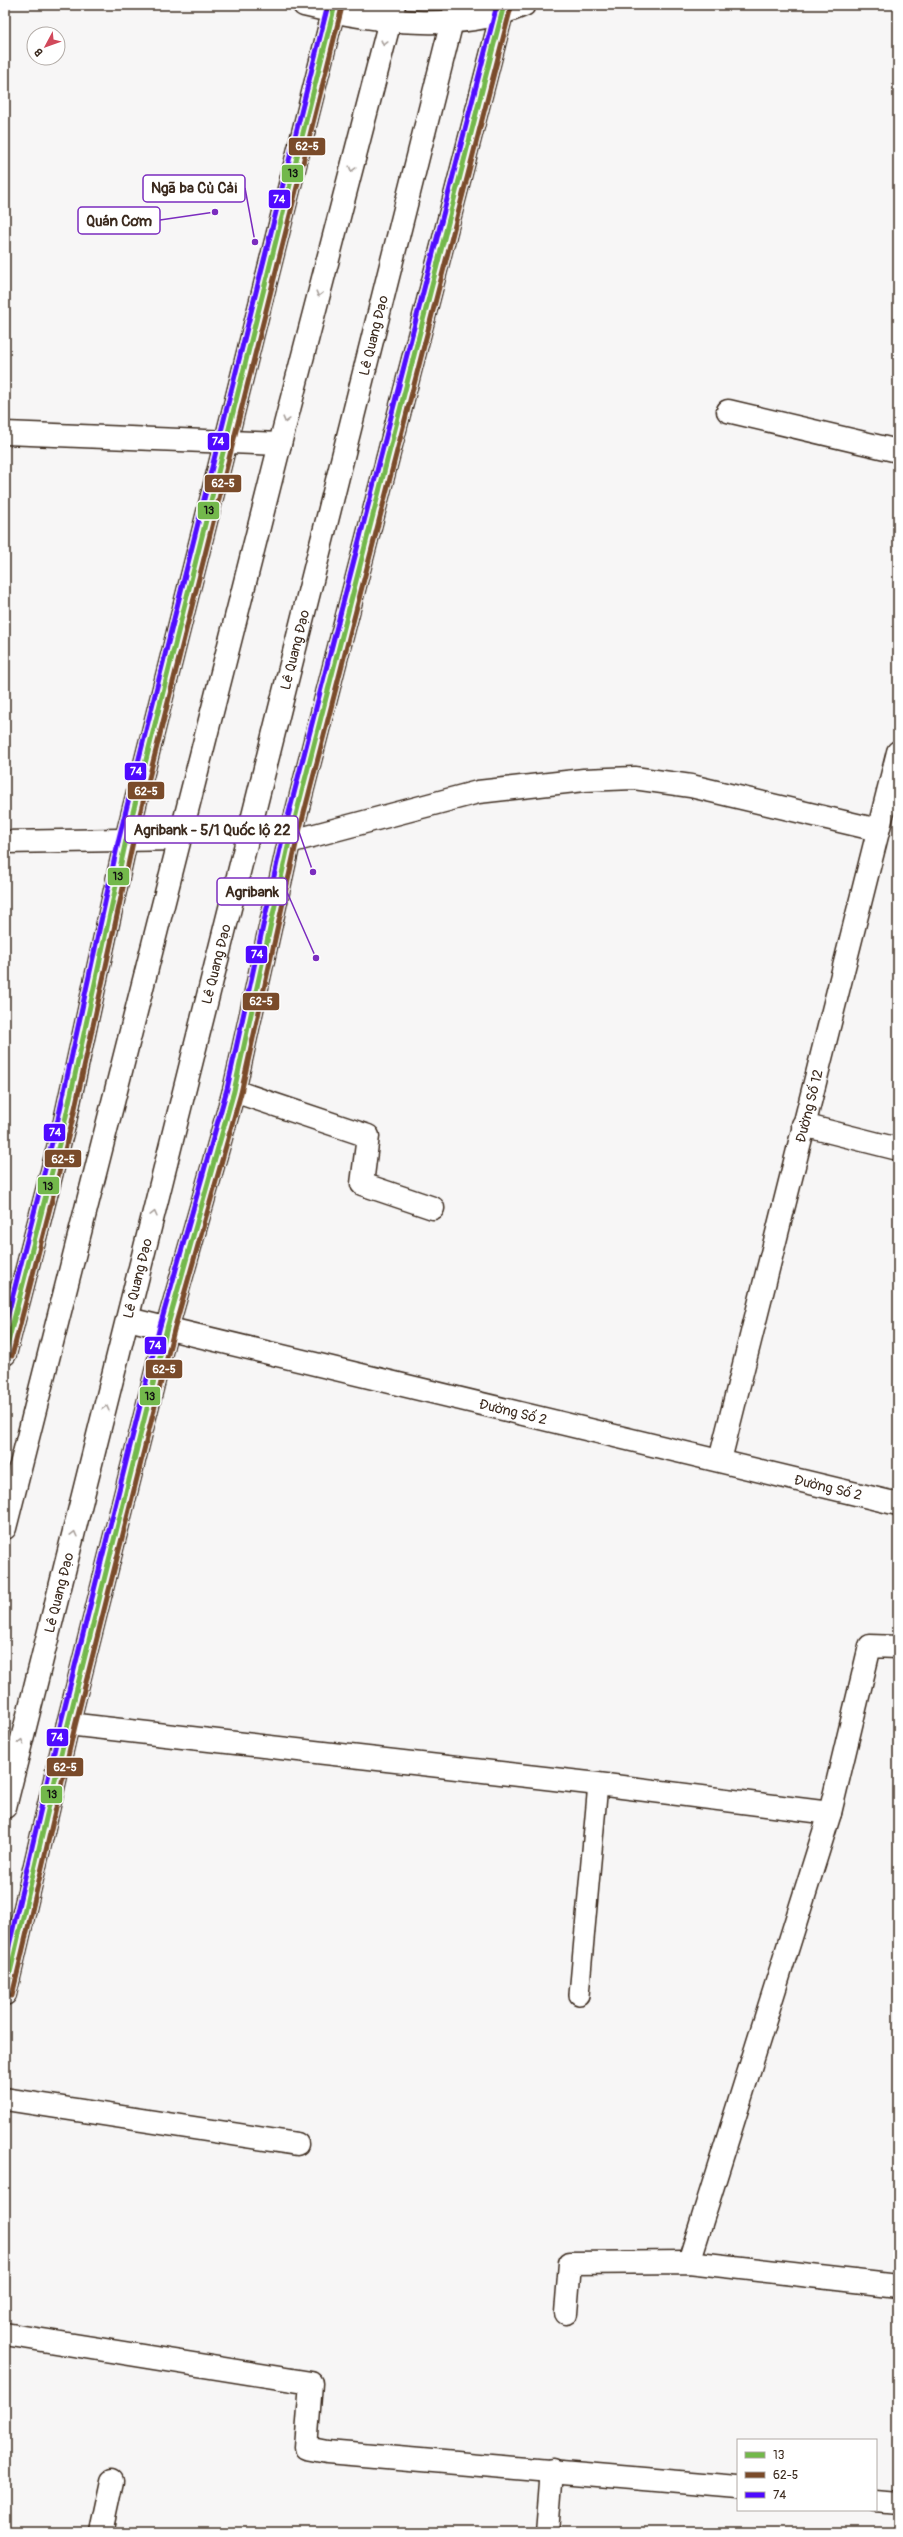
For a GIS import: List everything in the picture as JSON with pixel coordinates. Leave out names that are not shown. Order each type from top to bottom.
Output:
[{"type":"main road","points":[[304,5],[392,13],[455,13],[502,10],[524,5]]},
{"type":"main road","points":[[5,1354],[65,1121],[126,840],[335,8]]},
{"type":"main road","points":[[5,1994],[68,1724],[167,1328],[234,1091],[289,842],[502,10]]},
{"type":"main road","points":[[5,1528],[179,839],[392,13]]},
{"type":"main road","name":"Lê Quang Đạo","points":[[5,1807],[455,13]]},
{"type":"main road","points":[[728,412],[898,451]]},
{"type":"main road","points":[[5,433],[280,444]]},
{"type":"main road","name":"Đường Số 12","points":[[720,1460],[898,752]]},
{"type":"main road","points":[[289,842],[478,792],[584,780],[634,778],[691,786],[878,830]]},
{"type":"main road","points":[[5,842],[179,839]]},
{"type":"main road","points":[[234,1091],[368,1136],[362,1184],[433,1208]]},
{"type":"main road","points":[[803,1125],[898,1149]]},
{"type":"main road","name":"Đường Số 2","points":[[128,1319],[898,1504]]},
{"type":"main road","points":[[689,2262],[830,1813],[870,1646],[898,1647]]},
{"type":"main road","points":[[68,1724],[598,1784],[830,1813]]},
{"type":"main road","points":[[5,2099],[297,2144]]},
{"type":"main road","points":[[566,2313],[570,2263],[689,2262],[898,2286]]},
{"type":"main road","points":[[5,2334],[311,2383],[306,2448],[327,2452],[737,2487]]},
{"type":"main road","points":[[547,2532],[552,2470]]},
{"type":"main road","points":[[100,2532],[112,2481]]},
{"type":"main road","points":[[877,2500],[898,2502]]},
{"type":"lane","points":[[579,1995],[598,1784]]},
{"type":"transit line","name":"74","points":[[5,1326],[58,1119],[119,838],[328,5]]},
{"type":"transit line","name":"13","points":[[5,1354],[65,1121],[126,840],[335,5]]},
{"type":"transit line","name":"74","points":[[5,1963],[61,1722],[160,1326],[227,1089],[282,840],[497,5]]},
{"type":"transit line","name":"13","points":[[5,1994],[68,1724],[167,1328],[234,1091],[289,842],[504,5]]},
{"type":"transit line","name":"62-5","points":[[12,1356],[72,1122],[133,842],[342,7]]},
{"type":"transit line","name":"62-5","points":[[12,1996],[75,1726],[174,1330],[241,1093],[296,844],[511,7]]},
{"type":"place","name":"Quán Cơm","points":[[215,212]]},
{"type":"place","name":"Ngã ba Củ Cải","points":[[255,242]]},
{"type":"place","name":"Agribank - 5/1 Quốc lộ 22","points":[[313,872]]},
{"type":"place","name":"Agribank","points":[[316,958]]}]
